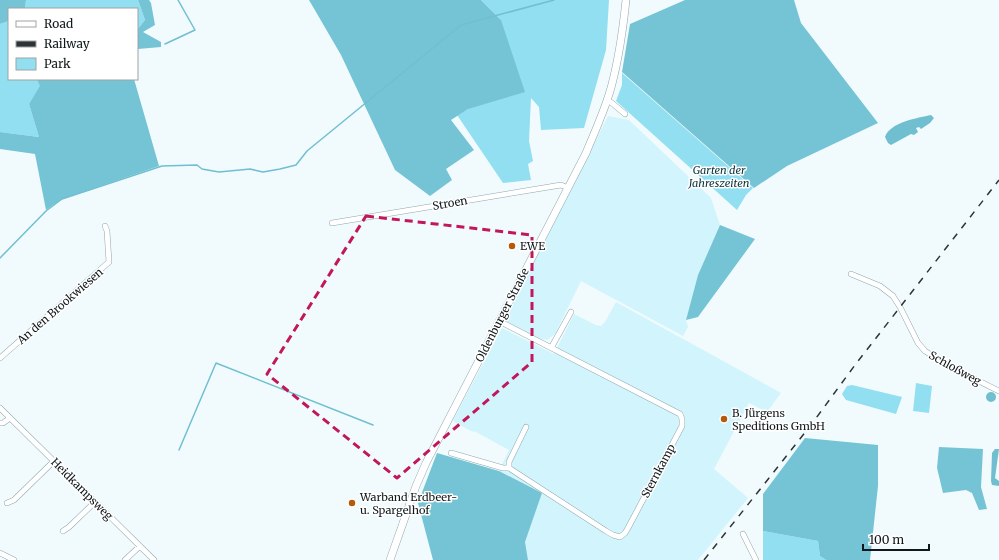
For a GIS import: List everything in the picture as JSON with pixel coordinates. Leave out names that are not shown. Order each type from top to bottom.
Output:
[{"type":"main road","name":"Oldenburger Straße","points":[[390,560],[422,472],[586,153],[607,100],[619,53],[626,0]]},
{"type":"street","points":[[607,100],[612,102],[626,114]]},
{"type":"street","name":"Stroen","points":[[332,223],[561,185],[568,188]]},
{"type":"street","name":"An den Brookwiesen","points":[[0,358],[109,262],[107,231],[105,226]]},
{"type":"street","name":"Schloßweg","points":[[851,274],[880,286],[892,296],[900,307],[918,343],[925,351],[945,364],[999,391]]},
{"type":"street","points":[[551,348],[571,312]]},
{"type":"street","name":"Sternkamp","points":[[452,453],[503,468],[509,468],[516,474],[606,531],[620,537],[628,528],[682,426],[680,414],[499,321]]},
{"type":"street","name":"Heidkampsweg","points":[[0,408],[154,560]]},
{"type":"street","points":[[0,423],[3,423],[10,418]]},
{"type":"street","points":[[509,468],[509,462],[526,427]]},
{"type":"street","points":[[7,503],[14,500],[54,461]]},
{"type":"street","points":[[63,531],[95,502]]},
{"type":"street","points":[[743,534],[756,560]]},
{"type":"street","points":[[125,560],[140,546]]},
{"type":"street","points":[[0,553],[14,560]]},
{"type":"highlighted area","points":[[366,216],[532,235],[532,362],[397,478],[267,374]]},
{"type":"shaded area","points":[[0,0],[26,0],[25,8],[8,8],[8,21],[0,24]]},
{"type":"shaded area","points":[[138,0],[149,0],[151,3],[155,25],[143,32],[161,42],[161,47],[138,49],[138,29],[145,20]]},
{"type":"shaded area","points":[[309,0],[481,0],[501,20],[525,92],[468,109],[451,120],[474,150],[446,169],[452,180],[430,196],[395,170],[341,55]]},
{"type":"shaded area","points":[[685,0],[794,0],[801,23],[878,123],[787,166],[754,188],[622,72],[630,24]]},
{"type":"shaded area","points":[[37,80],[134,80],[159,166],[62,199],[46,210],[35,154],[0,149],[0,132],[39,137],[29,104],[40,86]]},
{"type":"shaded area","points":[[931,115],[934,118],[930,123],[921,129],[919,127],[916,128],[918,132],[914,135],[911,134],[891,145],[888,143],[885,137],[892,128],[898,124]]},
{"type":"shaded area","points":[[608,116],[629,120],[711,198],[720,225],[698,275],[686,320],[688,327],[683,336],[581,281],[555,334],[547,340],[537,338],[504,320]]},
{"type":"shaded area","points":[[720,225],[755,239],[698,317],[686,320],[698,275]]},
{"type":"shaded area","points":[[616,302],[781,393],[767,412],[749,403],[714,469],[748,498],[698,560],[528,560],[525,542],[542,493],[499,471],[509,450],[456,423],[453,420],[502,328],[554,354],[574,314],[601,326],[605,322]]},
{"type":"shaded area","points":[[989,392],[993,392],[995,393],[995,401],[989,402],[986,399],[986,395]]},
{"type":"shaded area","points":[[805,438],[878,445],[878,486],[870,560],[826,560],[820,556],[818,541],[763,531],[763,494]]},
{"type":"shaded area","points":[[939,447],[983,449],[981,487],[987,509],[979,510],[972,493],[966,490],[943,493],[937,468]]},
{"type":"shaded area","points":[[995,449],[999,449],[995,478],[999,481],[999,486],[992,485],[991,481],[992,453]]},
{"type":"shaded area","points":[[437,453],[499,471],[542,493],[525,542],[528,560],[433,560],[418,503]]},
{"type":"green space","points":[[26,0],[138,0],[145,20],[138,29],[138,8],[25,8]]},
{"type":"green space","points":[[481,0],[609,0],[606,50],[584,128],[541,130],[539,107],[531,98],[529,141],[533,161],[528,164],[531,180],[503,183],[457,115],[468,109],[501,20]]},
{"type":"green space","points":[[8,21],[8,80],[38,80],[41,86],[29,104],[39,137],[0,132],[0,24]]},
{"type":"green space","name":"Garten der Jahreszeiten","points":[[622,73],[753,188],[746,195],[737,210],[616,101],[622,85]]},
{"type":"green space","points":[[916,383],[932,386],[929,413],[913,411]]},
{"type":"green space","points":[[852,385],[902,397],[896,414],[846,400],[842,394],[847,386]]},
{"type":"green space","points":[[763,531],[818,541],[820,556],[826,560],[763,560]]},
{"type":"waterway","points":[[165,44],[195,30],[178,0]]},
{"type":"waterway","points":[[0,258],[46,211],[62,199],[162,166],[197,165],[202,169],[219,172],[250,169],[263,172],[296,165],[307,151],[461,25],[554,0]]},
{"type":"waterway","points":[[179,450],[216,363],[373,425]]},
{"type":"railway","points":[[704,560],[811,425],[855,365],[999,180]]},
{"type":"place","name":"EWE","points":[[512,246]]},
{"type":"place","name":"B. Jürgens Speditions GmbH","points":[[724,419]]},
{"type":"place","name":"Warband Erdbeer- u. Spargelhof","points":[[352,503]]}]
